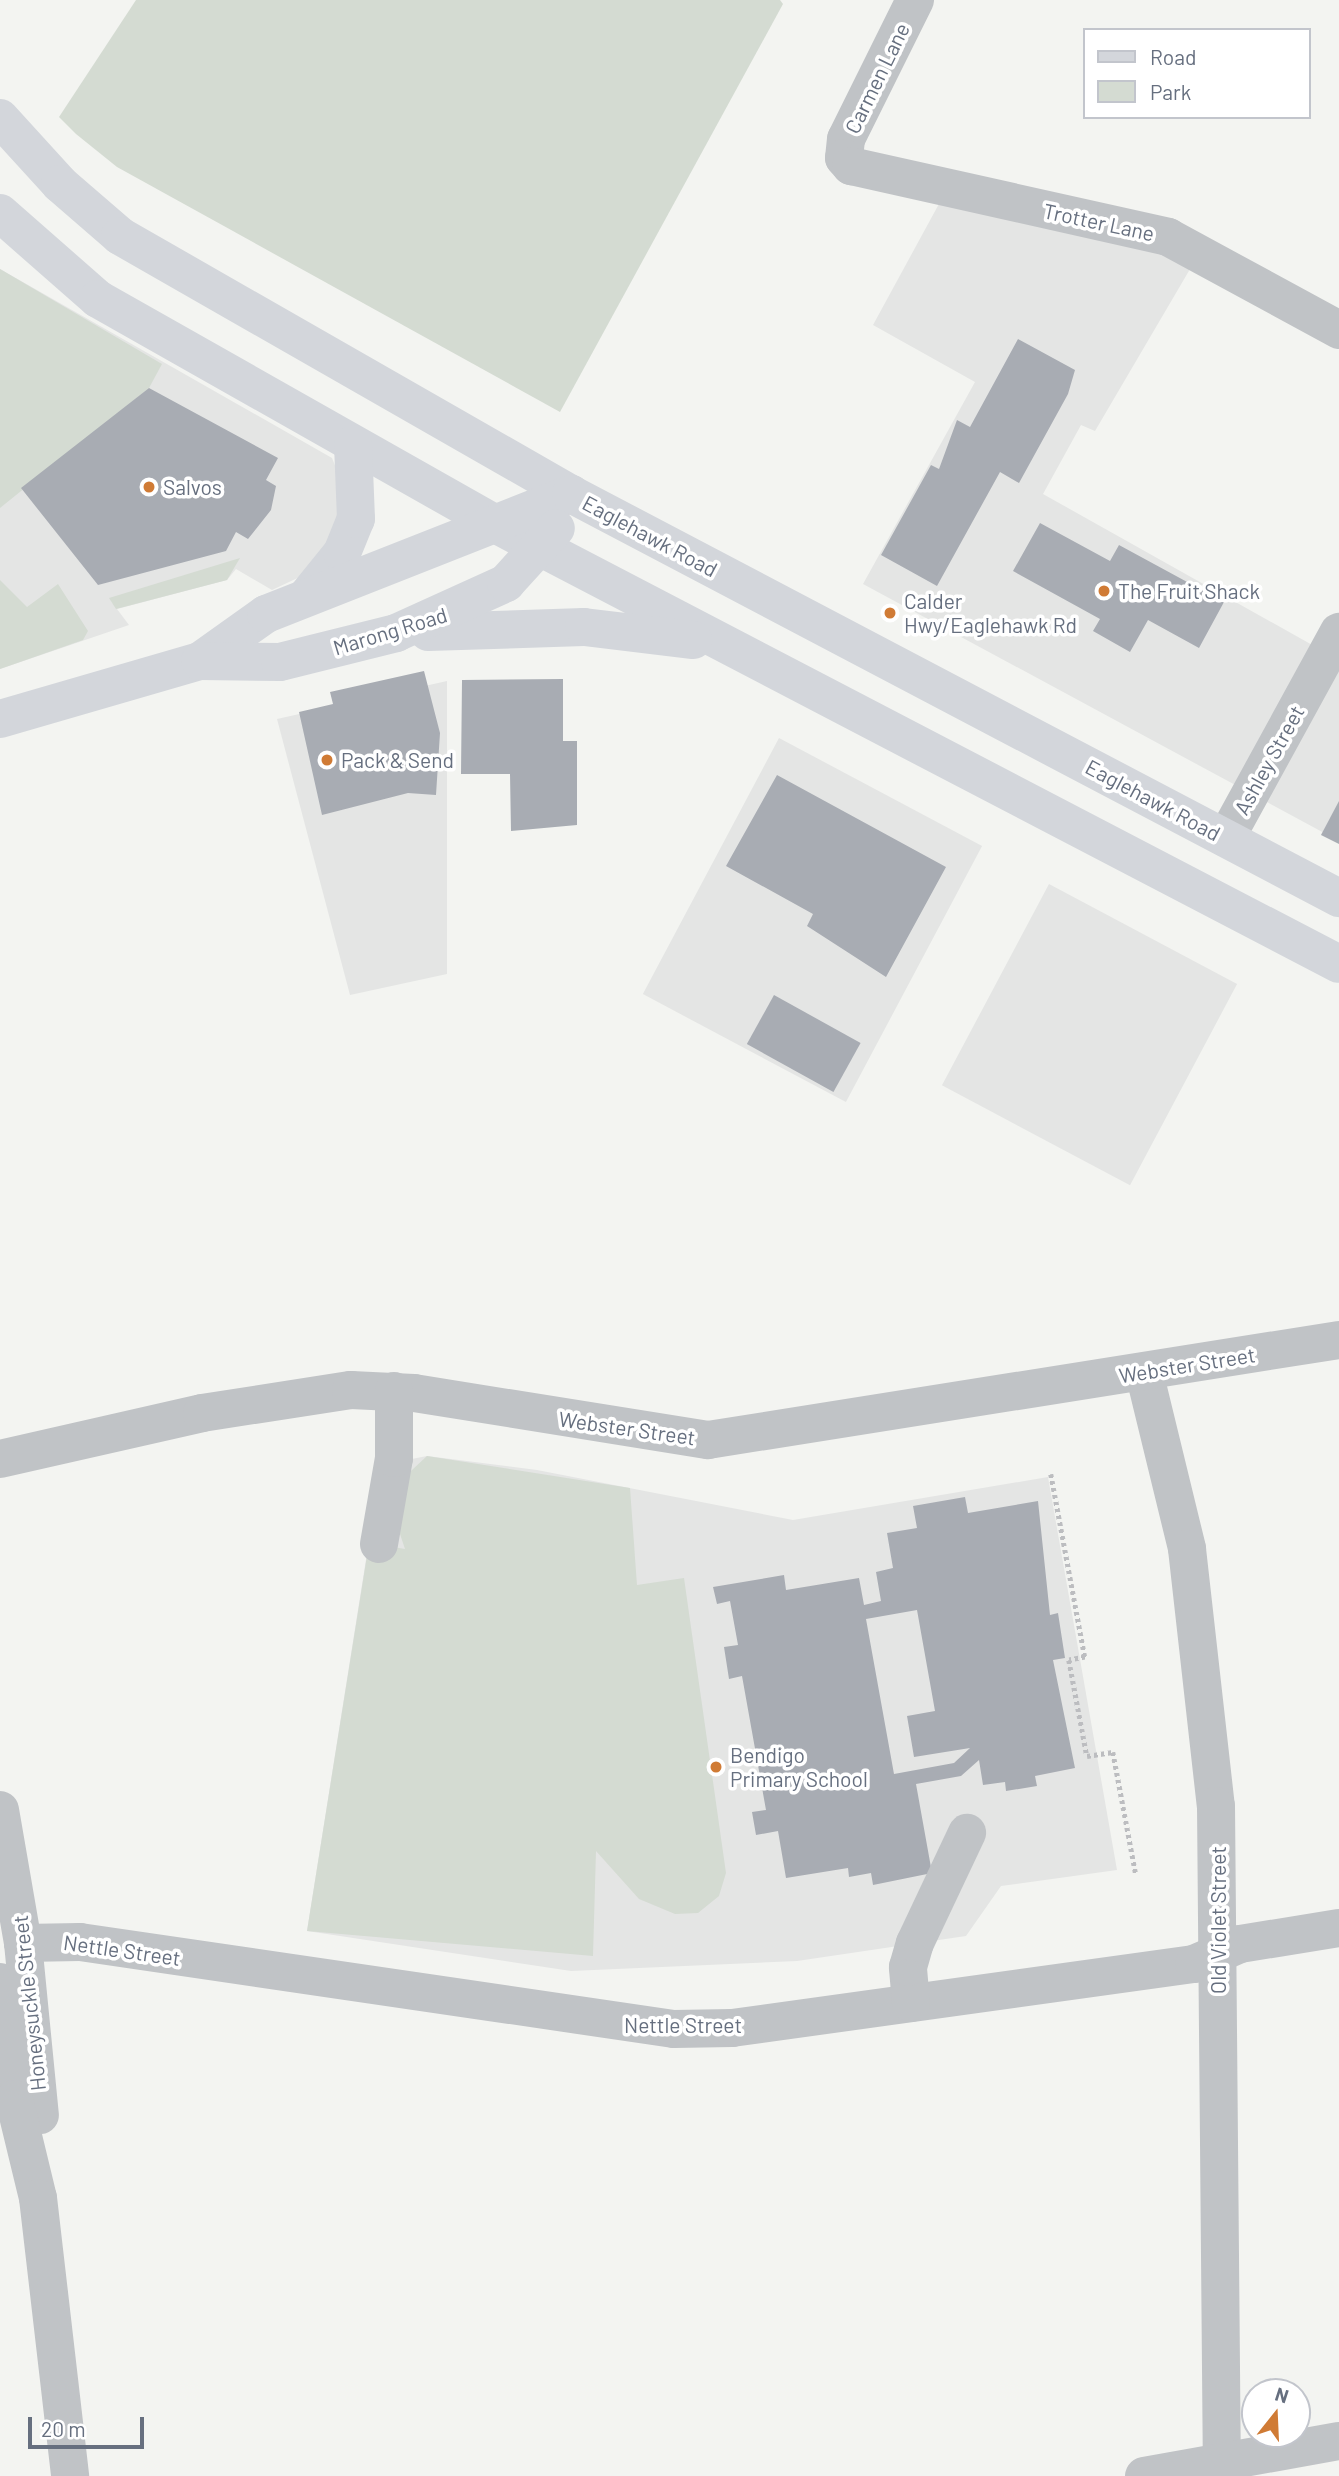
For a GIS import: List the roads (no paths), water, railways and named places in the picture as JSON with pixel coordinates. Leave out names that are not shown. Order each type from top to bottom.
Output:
[{"type":"main road","name":"Eaglehawk Road","points":[[0,118],[60,184],[130,242],[574,495],[1339,898]]},
{"type":"main road","points":[[0,213],[98,299],[499,526],[1339,964]]},
{"type":"main road","points":[[308,595],[342,553],[356,519],[353,444]]},
{"type":"main road","name":"Marong Road","points":[[200,661],[239,628],[308,595],[499,526],[574,495]]},
{"type":"main road","name":"Marong Road","points":[[0,719],[200,661],[280,662],[396,634],[469,605],[506,583],[541,548],[574,495]]},
{"type":"main road","points":[[396,634],[620,628],[752,657]]},
{"type":"main road","name":"Ashley Street","points":[[1199,890],[1226,838]]},
{"type":"street","name":"Carmen Lane","points":[[844,158],[849,132],[915,0]]},
{"type":"street","name":"Trotter Lane","points":[[844,158],[896,179],[1168,237],[1339,330]]},
{"type":"street","name":"Ashley Street","points":[[1226,838],[1339,632]]},
{"type":"street","name":"Webster Street","points":[[0,1459],[252,1404],[394,1391],[708,1440],[1339,1340]]},
{"type":"street","name":"Old Violet Street","points":[[1144,1372],[1176,1494],[1200,1639],[1217,1832],[1222,2468]]},
{"type":"street","points":[[379,1544],[394,1458],[394,1391]]},
{"type":"street","name":"Honeysuckle Street","points":[[0,1810],[23,1943],[40,2090],[37,2198]]},
{"type":"street","points":[[911,2003],[908,1967],[915,1943],[967,1833]]},
{"type":"street","name":"Nettle Street","points":[[23,1943],[80,1942],[617,2026],[732,2028],[1218,1956],[1240,1944],[1339,1928]]},
{"type":"street","name":"Honeysuckle Street","points":[[0,1982],[14,2099],[37,2198],[70,2476]]},
{"type":"street","points":[[1144,2476],[1222,2468],[1339,2441]]},
{"type":"place","name":"Salvos","points":[[149,487]]},
{"type":"place","name":"The Fruit Shack","points":[[1104,591]]},
{"type":"place","name":"Calder Hwy/Eaglehawk Rd","points":[[890,613]]},
{"type":"place","name":"Pack & Send","points":[[327,760]]},
{"type":"place","name":"Bendigo Primary School","points":[[716,1767]]}]
